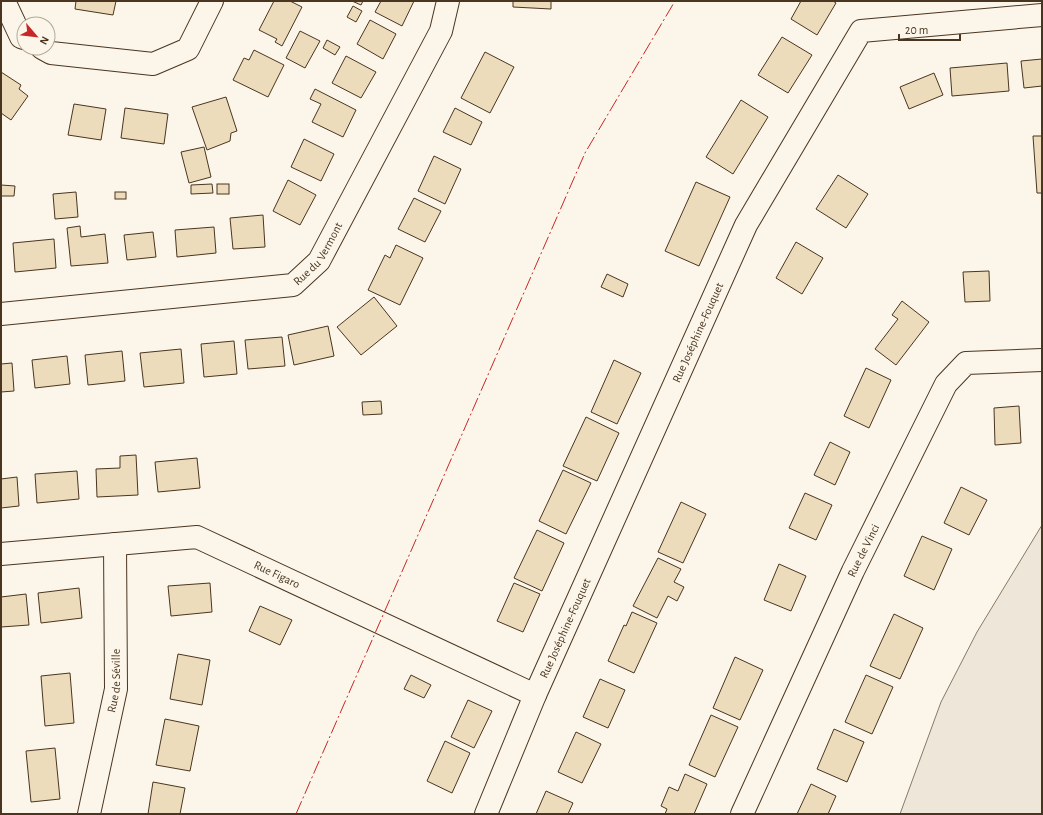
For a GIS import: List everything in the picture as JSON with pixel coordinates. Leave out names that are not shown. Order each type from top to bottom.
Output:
[{"type":"street","points":[[5,1],[16,26]]},
{"type":"street","points":[[56,53],[153,64],[188,49],[212,1]]},
{"type":"street","name":"Rue du Vermont","points":[[1,314],[292,285],[319,261],[441,31],[448,1]]},
{"type":"street","name":"Rue Joséphine-Fouquet","points":[[486,814],[535,695],[746,225],[861,31],[1042,15]]},
{"type":"street","name":"Rue de Vinci","points":[[742,814],[853,571],[946,384],[966,363],[1042,360]]},
{"type":"street","name":"Rue Figaro","points":[[1,554],[197,537],[535,695]]},
{"type":"street","name":"Rue de Séville","points":[[89,814],[116,689],[115,544]]},
{"type":"shaded area","points":[[1042,525],[1042,814],[900,814],[941,702],[977,632]]},
{"type":"building","points":[[76,1],[116,1],[113,15],[75,9]]},
{"type":"building","points":[[274,1],[290,1],[302,7],[282,46],[275,42],[277,39],[259,30]]},
{"type":"building","points":[[352,1],[363,1],[361,5]]},
{"type":"building","points":[[381,1],[414,1],[402,26],[375,12]]},
{"type":"building","points":[[513,1],[551,1],[551,9],[513,7]]},
{"type":"building","points":[[801,1],[833,1],[836,3],[817,35],[791,19]]},
{"type":"building","points":[[353,6],[362,11],[356,22],[347,17]]},
{"type":"building","points":[[370,20],[396,34],[383,59],[357,44]]},
{"type":"building","points":[[300,31],[320,41],[305,68],[286,58]]},
{"type":"building","points":[[782,37],[812,55],[788,93],[758,75]]},
{"type":"building","points":[[327,40],[340,47],[335,55],[323,48]]},
{"type":"building","points":[[254,50],[284,65],[268,97],[233,80],[244,58],[249,60]]},
{"type":"building","points":[[485,52],[514,67],[490,113],[461,98]]},
{"type":"building","points":[[346,56],[376,72],[361,98],[332,83]]},
{"type":"building","points":[[1042,59],[1042,86],[1024,88],[1021,61]]},
{"type":"building","points":[[1007,63],[1009,91],[952,96],[950,68]]},
{"type":"building","points":[[1,72],[21,85],[19,89],[28,96],[11,120],[1,113]]},
{"type":"building","points":[[934,73],[943,95],[909,109],[900,87]]},
{"type":"building","points":[[315,89],[356,110],[343,137],[312,122],[321,104],[310,99]]},
{"type":"building","points":[[226,97],[237,131],[231,133],[230,141],[207,150],[192,107]]},
{"type":"building","points":[[741,100],[768,117],[733,174],[706,157]]},
{"type":"building","points":[[74,104],[106,109],[101,140],[68,135]]},
{"type":"building","points":[[125,108],[168,114],[164,144],[121,138]]},
{"type":"building","points":[[455,108],[482,122],[471,145],[443,132]]},
{"type":"building","points":[[1033,136],[1042,136],[1042,193],[1037,193]]},
{"type":"building","points":[[304,139],[334,154],[321,181],[291,167]]},
{"type":"building","points":[[204,147],[211,177],[189,183],[181,152]]},
{"type":"building","points":[[434,156],[461,169],[445,204],[418,191]]},
{"type":"building","points":[[838,175],[868,194],[846,228],[816,209]]},
{"type":"building","points":[[288,180],[316,195],[300,225],[273,211]]},
{"type":"building","points":[[696,182],[730,197],[699,266],[665,251]]},
{"type":"building","points":[[212,184],[213,193],[191,194],[191,185]]},
{"type":"building","points":[[217,184],[229,184],[229,194],[217,194]]},
{"type":"building","points":[[1,185],[15,186],[14,196],[1,196]]},
{"type":"building","points":[[76,192],[78,217],[55,219],[53,194]]},
{"type":"building","points":[[115,192],[126,192],[126,199],[115,199]]},
{"type":"building","points":[[414,198],[441,211],[425,242],[398,229]]},
{"type":"building","points":[[263,215],[265,247],[233,249],[230,218]]},
{"type":"building","points":[[80,226],[81,237],[105,234],[108,263],[71,266],[67,228]]},
{"type":"building","points":[[214,227],[216,253],[177,257],[175,230]]},
{"type":"building","points":[[153,232],[156,257],[127,260],[124,235]]},
{"type":"building","points":[[54,239],[56,268],[15,272],[13,243]]},
{"type":"building","points":[[796,242],[823,258],[802,294],[776,278]]},
{"type":"building","points":[[396,245],[423,258],[400,305],[368,290],[385,255],[390,258]]},
{"type":"building","points":[[989,271],[990,301],[965,302],[963,272]]},
{"type":"building","points":[[607,274],[628,284],[623,297],[601,287]]},
{"type":"building","points":[[374,297],[397,326],[361,355],[337,327]]},
{"type":"building","points":[[902,301],[929,322],[896,365],[875,349],[898,319],[892,315]]},
{"type":"building","points":[[328,326],[334,356],[294,365],[288,335]]},
{"type":"building","points":[[282,337],[285,366],[248,369],[245,340]]},
{"type":"building","points":[[234,341],[237,374],[204,377],[201,344]]},
{"type":"building","points":[[181,349],[184,383],[144,387],[140,353]]},
{"type":"building","points":[[122,351],[125,381],[88,385],[85,355]]},
{"type":"building","points":[[67,356],[70,384],[35,388],[32,360]]},
{"type":"building","points":[[614,360],[641,373],[617,424],[591,412]]},
{"type":"building","points":[[12,363],[14,391],[1,392],[1,364]]},
{"type":"building","points":[[866,368],[891,380],[869,428],[844,416]]},
{"type":"building","points":[[381,401],[382,414],[363,415],[362,402]]},
{"type":"building","points":[[1019,406],[1021,443],[995,445],[994,408]]},
{"type":"building","points":[[586,417],[619,433],[597,481],[563,466]]},
{"type":"building","points":[[830,442],[850,452],[835,485],[814,475]]},
{"type":"building","points":[[136,455],[138,495],[97,497],[96,469],[120,468],[120,456]]},
{"type":"building","points":[[197,458],[200,488],[158,492],[155,462]]},
{"type":"building","points":[[563,470],[591,483],[566,534],[539,521]]},
{"type":"building","points":[[77,471],[79,499],[37,503],[35,474]]},
{"type":"building","points":[[17,477],[19,506],[1,508],[1,479]]},
{"type":"building","points":[[961,487],[987,500],[969,535],[944,523]]},
{"type":"building","points":[[805,493],[832,505],[816,540],[789,528]]},
{"type":"building","points":[[681,502],[706,514],[683,563],[658,552]]},
{"type":"building","points":[[537,530],[564,543],[542,591],[514,578]]},
{"type":"building","points":[[922,536],[952,549],[934,590],[904,576]]},
{"type":"building","points":[[658,558],[681,569],[674,582],[684,587],[677,601],[668,596],[657,618],[633,606]]},
{"type":"building","points":[[779,564],[806,576],[791,611],[764,600]]},
{"type":"building","points":[[210,583],[212,612],[171,616],[168,586]]},
{"type":"building","points":[[514,583],[540,594],[523,632],[497,621]]},
{"type":"building","points":[[79,588],[82,618],[41,623],[38,593]]},
{"type":"building","points":[[26,594],[29,625],[1,627],[1,597]]},
{"type":"building","points":[[260,606],[292,620],[280,645],[249,631]]},
{"type":"building","points":[[632,612],[657,623],[634,673],[608,661],[624,625],[626,626]]},
{"type":"building","points":[[894,614],[923,628],[900,679],[870,666]]},
{"type":"building","points":[[178,654],[210,660],[202,705],[170,699]]},
{"type":"building","points":[[735,657],[763,670],[740,720],[713,708]]},
{"type":"building","points":[[70,673],[74,723],[45,726],[41,676]]},
{"type":"building","points":[[411,675],[431,685],[424,698],[404,689]]},
{"type":"building","points":[[866,675],[893,687],[872,734],[845,722]]},
{"type":"building","points":[[600,679],[625,690],[608,728],[583,717]]},
{"type":"building","points":[[468,700],[492,711],[474,748],[451,737]]},
{"type":"building","points":[[711,715],[738,727],[715,777],[689,765]]},
{"type":"building","points":[[165,719],[199,726],[190,771],[156,765]]},
{"type":"building","points":[[834,729],[864,742],[847,782],[817,769]]},
{"type":"building","points":[[576,732],[601,744],[582,783],[558,772]]},
{"type":"building","points":[[445,741],[470,753],[452,793],[427,781]]},
{"type":"building","points":[[55,748],[60,799],[31,802],[26,751]]},
{"type":"building","points":[[685,774],[707,784],[694,814],[665,814],[667,809],[661,806],[669,787],[678,791]]},
{"type":"building","points":[[153,782],[185,788],[180,814],[148,814]]},
{"type":"building","points":[[811,784],[836,796],[828,814],[797,814]]},
{"type":"building","points":[[546,791],[573,803],[568,814],[536,814]]},
{"type":"power","points":[[296,814],[585,153],[675,1]]}]
